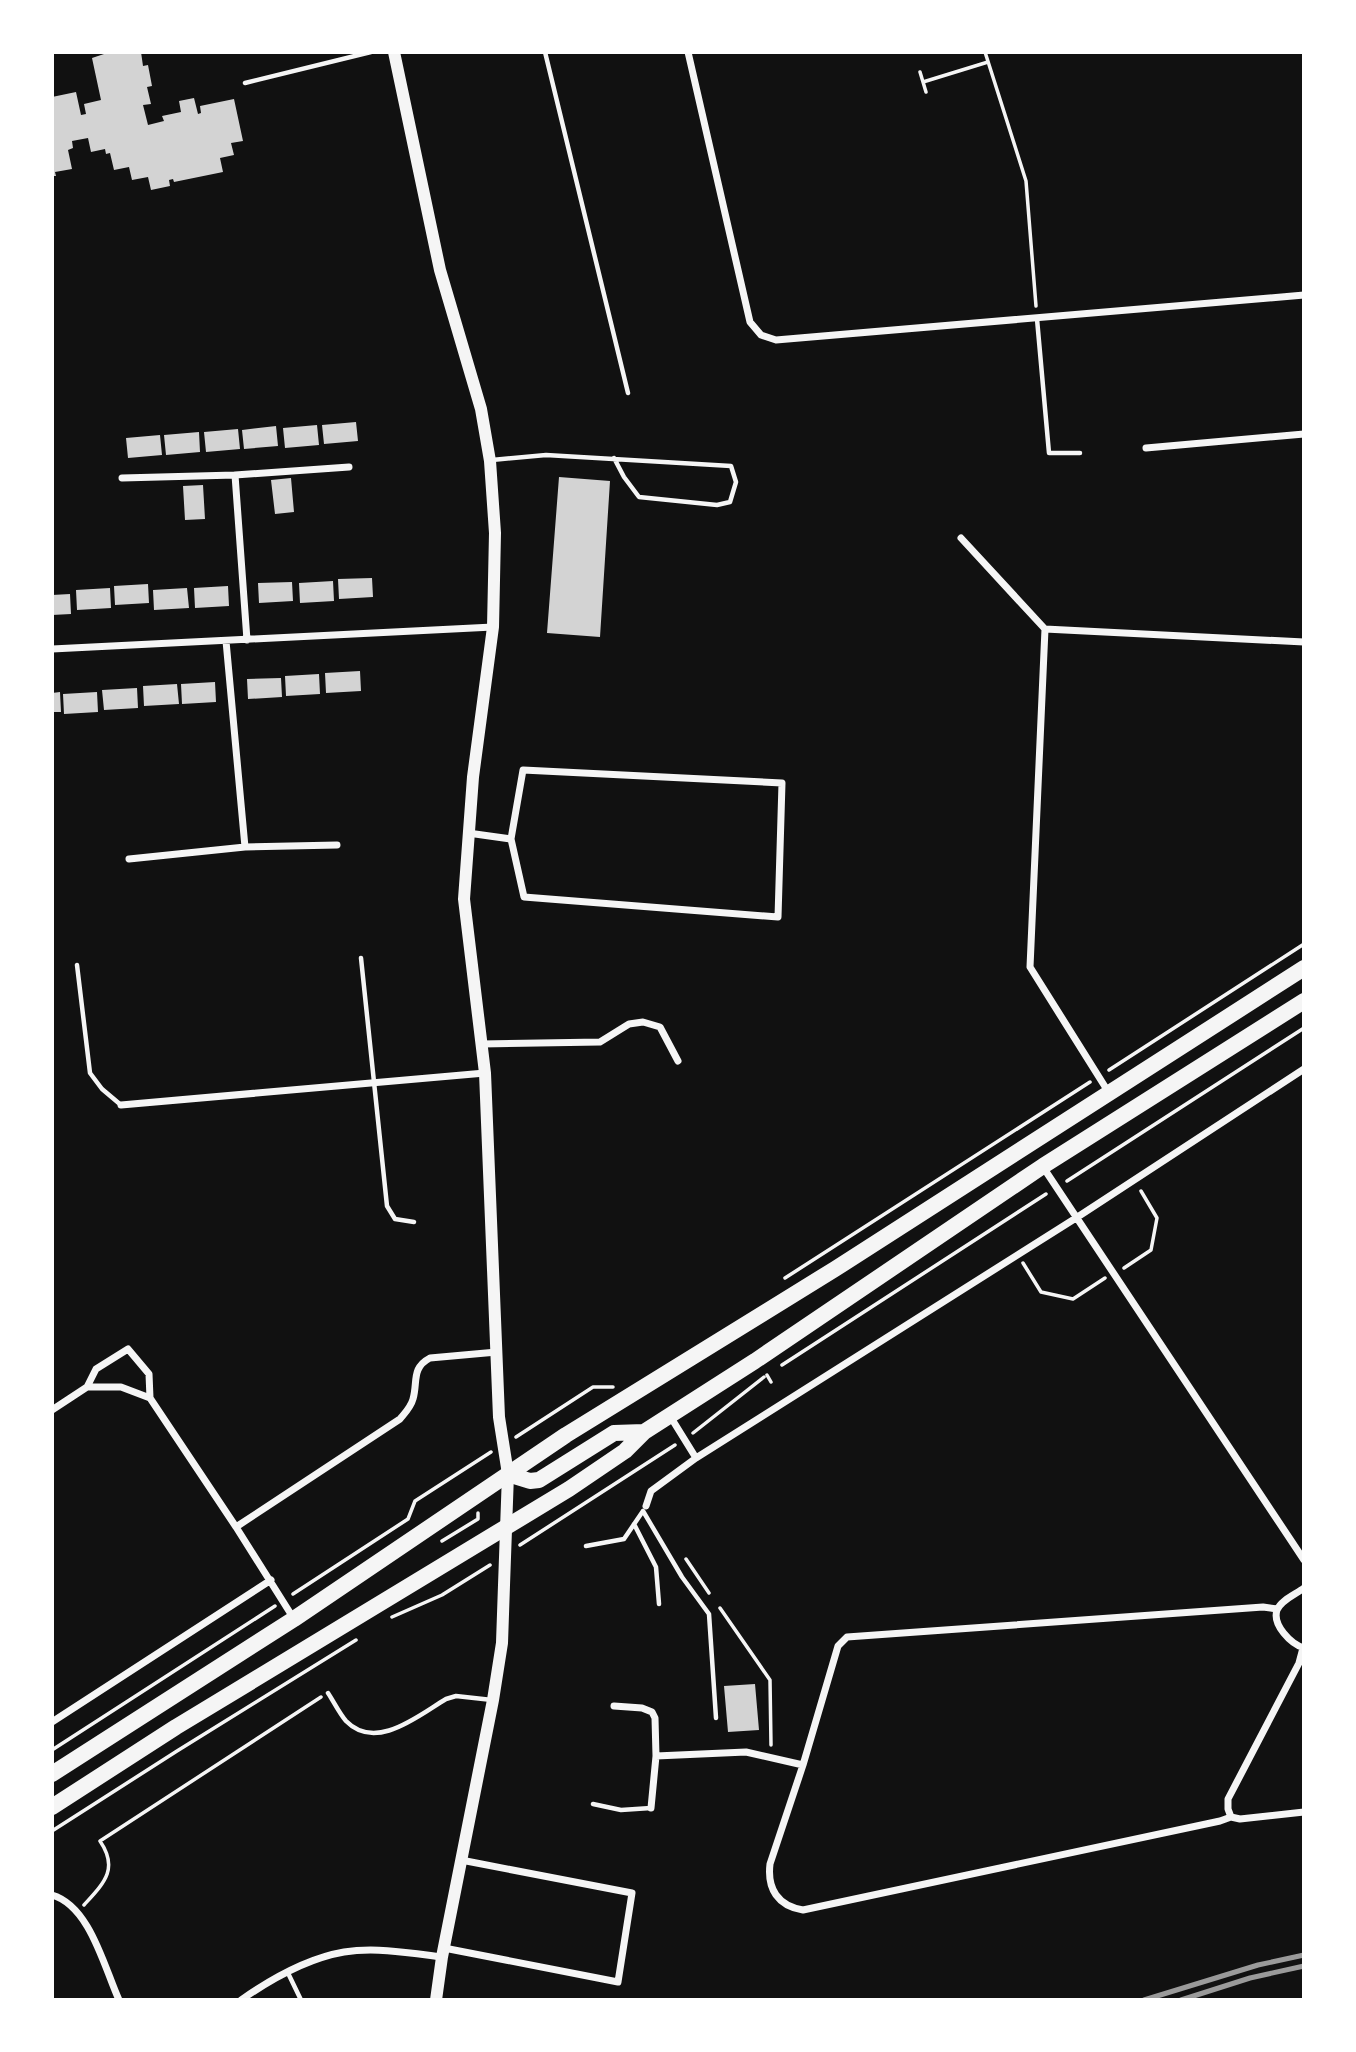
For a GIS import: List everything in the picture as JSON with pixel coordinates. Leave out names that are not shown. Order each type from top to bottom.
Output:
[{"type":"highway","points":[[52,1774],[294,1619],[566,1435],[835,1269],[1304,968]]},
{"type":"highway","points":[[52,1807],[176,1727],[603,1466],[625,1451],[644,1432],[755,1362],[1043,1166],[1304,1001]]},
{"type":"highway","points":[[508,1474],[530,1481],[539,1480],[614,1433],[644,1432]]},
{"type":"street","points":[[394,52],[440,271],[481,409],[490,461],[495,533],[493,627],[467,832],[464,899],[485,1073],[499,1417],[508,1474],[502,1643],[436,2000]]},
{"type":"street","points":[[688,52],[750,322],[761,335],[776,340],[1304,295]]},
{"type":"street","points":[[1146,449],[1304,434]]},
{"type":"street","points":[[122,478],[234,475],[349,467]]},
{"type":"street","points":[[234,475],[247,640]]},
{"type":"street","points":[[961,538],[1045,629],[1304,642]]},
{"type":"street","points":[[52,649],[493,627]]},
{"type":"street","points":[[1045,629],[1030,967],[1109,1093]]},
{"type":"street","points":[[226,641],[245,847]]},
{"type":"street","points":[[523,770],[782,783],[778,917],[524,897],[511,839],[523,770]]},
{"type":"street","points":[[467,832],[511,839]]},
{"type":"street","points":[[129,859],[245,847],[337,845]]},
{"type":"street","points":[[481,1044],[600,1042],[629,1024],[643,1022],[660,1027],[678,1061]]},
{"type":"street","points":[[644,1509],[651,1491],[696,1458],[1076,1218],[1304,1069]]},
{"type":"street","points":[[121,1105],[485,1073]]},
{"type":"street","points":[[1043,1166],[1304,1560]]},
{"type":"street","points":[[52,1410],[87,1387],[96,1369],[128,1349],[149,1374],[150,1398],[294,1619]]},
{"type":"street","points":[[236,1527],[400,1419],[413,1400],[417,1369],[422,1362],[429,1358],[497,1352]]},
{"type":"street","points":[[87,1387],[121,1387],[150,1398]]},
{"type":"street","points":[[670,1416],[696,1458]]},
{"type":"street","points":[[52,1721],[271,1580]]},
{"type":"street","points":[[1231,1817],[1228,1799],[1299,1663],[1303,1648],[1292,1643],[1277,1621],[1277,1609],[1304,1588]]},
{"type":"street","points":[[1277,1609],[1263,1606],[847,1637],[838,1646],[770,1864],[771,1886],[775,1895],[793,1908],[815,1908],[1231,1817],[1240,1819],[1304,1812]]},
{"type":"street","points":[[614,1706],[642,1708],[652,1712],[655,1718],[656,1756],[651,1808]]},
{"type":"street","points":[[656,1756],[746,1752],[803,1765]]},
{"type":"street","points":[[242,2000],[268,1982],[308,1963],[345,1952],[443,1952],[618,1982],[632,1894],[461,1860]]},
{"type":"street","points":[[52,1895],[65,1900],[84,1919],[119,2000]]},
{"type":"lane","points":[[245,83],[371,52]]},
{"type":"lane","points":[[545,52],[628,393]]},
{"type":"lane","points":[[1037,319],[1049,453],[1080,453]]},
{"type":"lane","points":[[490,461],[546,455],[614,458],[731,466],[736,482],[730,502],[717,505],[639,497],[614,458]]},
{"type":"lane","points":[[361,958],[387,1206],[395,1219],[414,1222]]},
{"type":"lane","points":[[77,965],[90,1073],[102,1089],[121,1105]]},
{"type":"lane","points":[[586,1546],[624,1539],[644,1509],[682,1577],[709,1614],[716,1718]]},
{"type":"lane","points":[[634,1524],[656,1567],[659,1604]]},
{"type":"lane","points":[[328,1693],[347,1722],[377,1734],[392,1730],[456,1696],[493,1700]]},
{"type":"lane","points":[[593,1804],[621,1810],[651,1808]]},
{"type":"lane","points":[[288,1973],[301,2000]]},
{"type":"path","points":[[985,52],[1026,181],[1037,319]]},
{"type":"path","points":[[923,82],[989,62]]},
{"type":"path","points":[[920,72],[926,92]]},
{"type":"path","points":[[1114,1066],[1304,944]]},
{"type":"path","points":[[1069,1179],[1304,1027]]},
{"type":"path","points":[[782,1280],[1081,1088]]},
{"type":"path","points":[[1018,1255],[1041,1292],[1073,1299],[1151,1250],[1157,1218],[1134,1180]]},
{"type":"path","points":[[778,1368],[1043,1196]]},
{"type":"path","points":[[516,1548],[685,1439],[767,1375],[771,1382]]},
{"type":"path","points":[[522,1433],[593,1387]]},
{"type":"path","points":[[299,1590],[408,1519],[415,1501],[488,1454]]},
{"type":"path","points":[[437,1544],[478,1519],[478,1511]]},
{"type":"path","points":[[683,1554],[770,1680],[772,1758]]},
{"type":"path","points":[[382,1624],[442,1595],[486,1567]]},
{"type":"path","points":[[435,1585],[442,1595]]},
{"type":"path","points":[[52,1750],[265,1612]]},
{"type":"path","points":[[52,1831],[359,1638]]},
{"type":"path","points":[[78,1911],[98,1890],[110,1870],[109,1853],[100,1841],[328,1693]]},
{"type":"building","points":[[110,52],[141,52],[143,66],[148,65],[152,86],[147,87],[151,104],[143,105],[148,125],[164,121],[162,116],[181,112],[179,101],[194,98],[198,114],[201,113],[200,106],[234,99],[243,141],[231,143],[234,155],[220,158],[223,172],[174,182],[173,179],[169,180],[170,186],[151,190],[148,177],[132,180],[129,167],[114,170],[110,153],[106,154],[105,149],[91,152],[88,138],[72,141],[73,148],[68,150],[72,169],[55,172],[56,176],[52,176],[52,97],[76,92],[81,115],[86,114],[84,104],[101,100],[92,58]]},
{"type":"building","points":[[356,422],[358,441],[324,444],[322,425]]},
{"type":"building","points":[[317,425],[319,445],[285,448],[283,428]]},
{"type":"building","points":[[276,426],[278,446],[244,449],[242,430]]},
{"type":"building","points":[[238,429],[240,449],[206,452],[204,432]]},
{"type":"building","points":[[199,432],[200,452],[166,455],[164,435]]},
{"type":"building","points":[[160,435],[162,455],[128,458],[126,438]]},
{"type":"building","points":[[559,477],[610,481],[600,637],[547,633]]},
{"type":"building","points":[[291,478],[294,512],[275,514],[271,480]]},
{"type":"building","points":[[203,485],[205,519],[185,520],[183,486]]},
{"type":"building","points":[[372,578],[373,597],[339,599],[338,579]]},
{"type":"building","points":[[333,581],[334,601],[300,603],[299,583]]},
{"type":"building","points":[[292,582],[293,601],[259,603],[258,583]]},
{"type":"building","points":[[148,584],[149,603],[115,605],[114,586]]},
{"type":"building","points":[[228,586],[229,606],[195,608],[194,588]]},
{"type":"building","points":[[110,588],[111,608],[77,610],[76,590]]},
{"type":"building","points":[[187,588],[189,608],[154,610],[153,590]]},
{"type":"building","points":[[70,594],[71,614],[52,615],[52,595]]},
{"type":"building","points":[[360,671],[361,691],[326,693],[325,673]]},
{"type":"building","points":[[319,674],[320,694],[286,696],[285,676]]},
{"type":"building","points":[[281,678],[282,697],[248,699],[247,679]]},
{"type":"building","points":[[215,682],[216,702],[182,704],[181,684]]},
{"type":"building","points":[[177,684],[179,704],[144,706],[143,686]]},
{"type":"building","points":[[137,688],[138,708],[104,710],[102,690]]},
{"type":"building","points":[[60,692],[61,712],[52,712],[52,693]]},
{"type":"building","points":[[97,692],[98,712],[64,714],[63,694]]},
{"type":"building","points":[[755,1684],[759,1730],[728,1732],[724,1686]]},
{"type":"railway","points":[[1144,2000],[1258,1965],[1304,1955]]},
{"type":"railway","points":[[1181,2000],[1250,1978],[1304,1966]]}]
